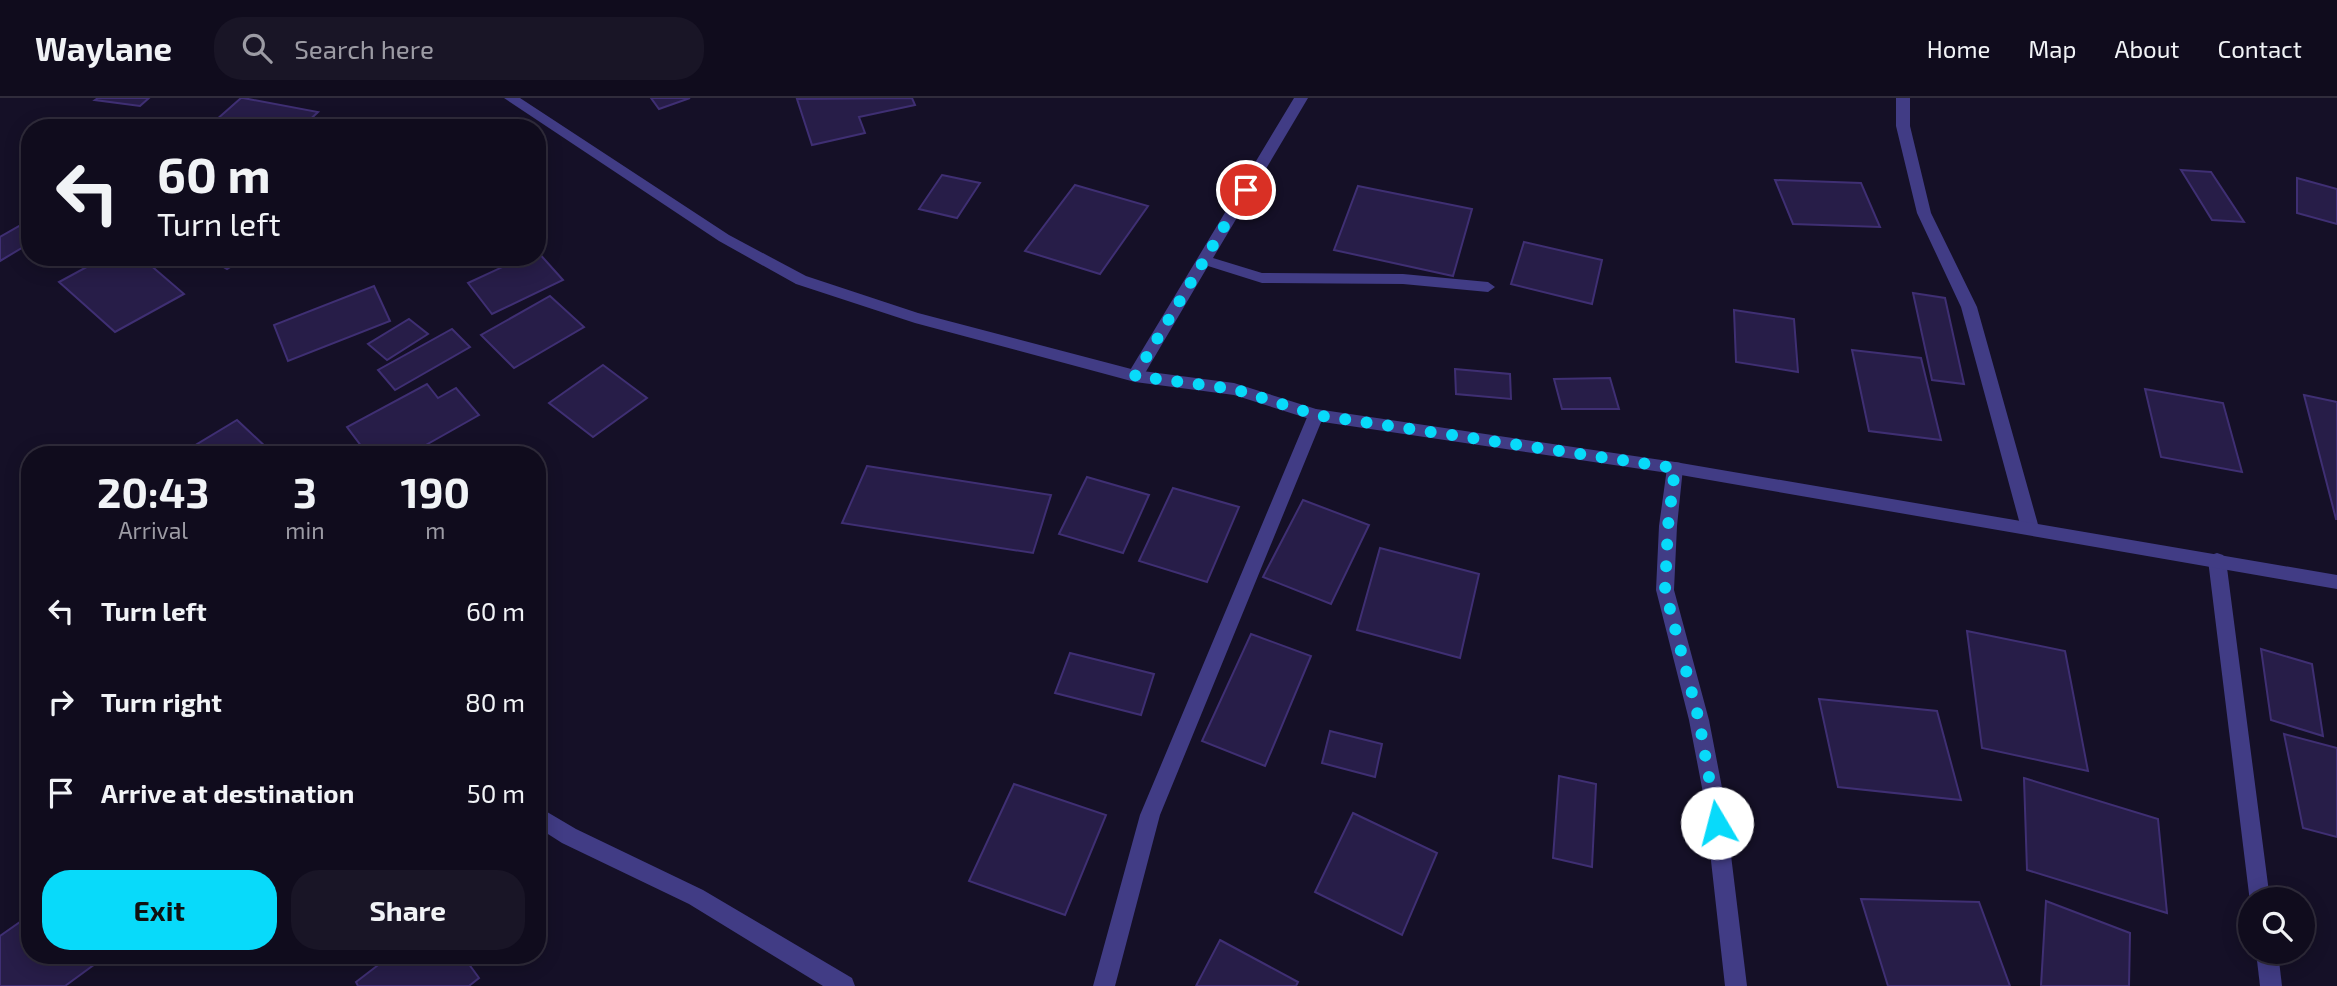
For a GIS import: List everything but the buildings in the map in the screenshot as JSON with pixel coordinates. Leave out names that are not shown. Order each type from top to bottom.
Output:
[{"type":"street","points":[[511,98],[543,119]]},
{"type":"street","points":[[1135,376],[1301,98]]},
{"type":"street","points":[[1903,98],[1903,126],[1924,213],[1969,307],[2030,528]]},
{"type":"street","points":[[546,121],[724,238],[801,280],[915,318],[1135,376],[1234,389],[1316,415],[1675,468],[2337,582]]},
{"type":"street","points":[[1204,260],[1262,278],[1378,278],[1488,287]]},
{"type":"street","points":[[1104,986],[1150,815],[1316,415]]},
{"type":"street","points":[[1675,468],[1668,526],[1665,590],[1699,720],[1714,798],[1736,986]]},
{"type":"street","points":[[2217,560],[2258,887]]},
{"type":"street","points":[[546,821],[569,836],[696,897],[844,986]]},
{"type":"street","points":[[2268,964],[2271,986]]},
{"type":"route","points":[[1246,190],[1135,376],[1234,389],[1316,415],[1675,468],[1668,526],[1665,590],[1699,720],[1717,823]]}]
